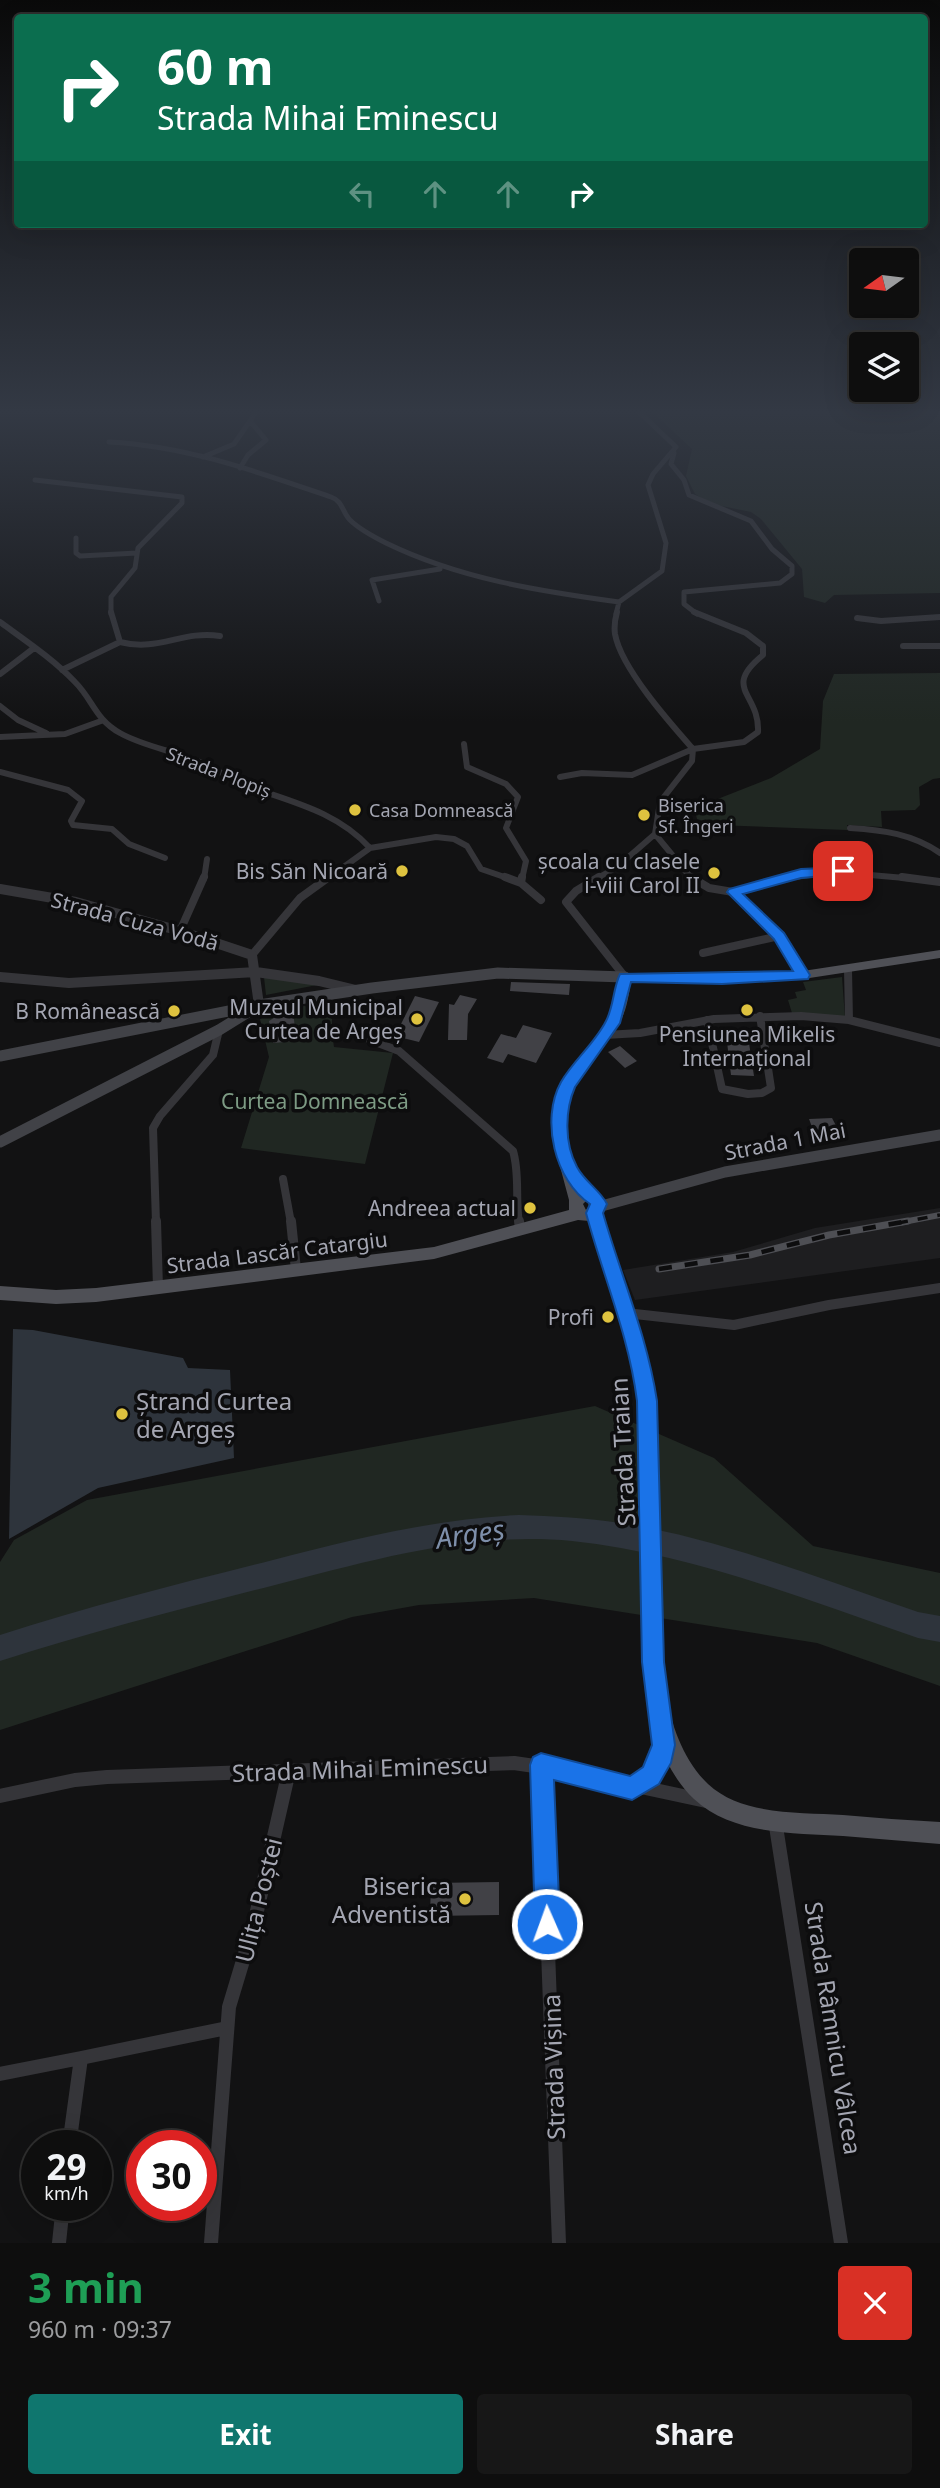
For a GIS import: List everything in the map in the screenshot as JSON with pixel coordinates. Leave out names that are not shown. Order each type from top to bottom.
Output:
[{"type":"main road","points":[[0,1055],[259,1005],[498,973],[711,979],[803,975],[940,954]]},
{"type":"main road","name":"Strada Traian","points":[[625,977],[617,1015],[568,1084],[559,1120],[569,1169],[586,1205],[593,1234],[603,1247],[639,1352],[647,1401],[653,1662],[655,1693],[663,1729]]},
{"type":"main road","points":[[0,1142],[219,1030],[259,1005]]},
{"type":"main road","name":"Strada 1 Mai","points":[[586,1205],[770,1161],[940,1135]]},
{"type":"main road","name":"Strada Lascăr Catargiu","points":[[0,1293],[75,1297],[433,1254],[520,1229],[586,1205]]},
{"type":"main road","points":[[663,1729],[674,1755],[688,1777],[717,1803],[731,1811],[775,1820],[940,1833]]},
{"type":"street","points":[[120,642],[111,617],[111,597],[135,568],[138,548],[173,513]]},
{"type":"street","points":[[344,513],[364,531],[408,556],[483,579],[619,602],[662,571],[666,543],[657,513]]},
{"type":"street","points":[[560,777],[582,773],[632,775],[694,750],[744,742],[758,732],[758,716],[743,677],[745,670],[764,655],[765,651],[753,638],[714,623],[689,610],[684,604],[684,592],[780,583],[793,571],[792,565],[764,540],[751,521],[736,513]]},
{"type":"street","points":[[76,538],[76,553],[80,556],[137,553]]},
{"type":"street","points":[[379,601],[372,580],[445,568]]},
{"type":"street","points":[[619,602],[616,639],[667,719],[694,750]]},
{"type":"street","points":[[858,618],[881,621],[940,617]]},
{"type":"street","points":[[0,622],[62,670],[88,696],[101,721],[65,734],[0,737]]},
{"type":"street","points":[[62,670],[120,642],[146,647],[187,634],[201,632],[220,636]]},
{"type":"street","points":[[903,646],[940,646]]},
{"type":"street","points":[[0,674],[34,648]]},
{"type":"street","points":[[0,706],[18,720],[48,734]]},
{"type":"street","name":"Strada Plopiș","points":[[101,721],[150,746],[193,759],[242,784],[309,805],[355,834],[370,848]]},
{"type":"street","points":[[464,744],[467,768],[506,784],[517,797],[506,824],[508,833],[526,861],[521,883]]},
{"type":"street","points":[[625,977],[566,902],[582,887],[618,867],[641,843],[655,834],[660,802],[692,761],[694,750]]},
{"type":"street","points":[[0,772],[74,793],[81,798],[82,804],[71,821],[73,825],[112,829],[133,846],[156,852],[165,858]]},
{"type":"street","points":[[850,828],[886,830],[906,836],[940,853]]},
{"type":"street","points":[[655,834],[694,881],[709,888],[733,892],[781,878],[823,871],[868,873],[940,882]]},
{"type":"street","points":[[259,1005],[252,955],[300,898],[370,848],[428,838],[454,839],[467,846],[481,869],[521,883],[541,900]]},
{"type":"street","points":[[180,931],[205,876],[206,859]]},
{"type":"street","name":"Strada Cuza Vodă","points":[[0,889],[76,902],[180,931],[252,955]]},
{"type":"street","points":[[733,892],[779,936],[803,975]]},
{"type":"street","points":[[703,953],[779,936]]},
{"type":"street","points":[[848,969],[849,1020]]},
{"type":"street","points":[[0,978],[69,983],[256,972],[319,981],[356,990]]},
{"type":"street","points":[[707,1020],[722,1089],[729,1092],[763,1093],[771,1088],[760,1016]]},
{"type":"street","points":[[605,1035],[640,1033],[707,1020],[760,1016],[849,1020],[940,1043]]},
{"type":"street","points":[[158,1288],[153,1128],[160,1116],[213,1055],[219,1030]]},
{"type":"street","points":[[370,1040],[399,1051],[513,1151],[518,1167],[514,1196],[520,1229]]},
{"type":"street","points":[[283,1179],[292,1227],[296,1270]]},
{"type":"street","points":[[626,1313],[734,1325],[940,1288]]},
{"type":"street","points":[[632,1788],[645,1781],[659,1763],[663,1729]]},
{"type":"street","name":"Strada Mihai Eminescu","points":[[0,1796],[75,1780],[514,1763],[541,1765],[632,1788],[717,1803]]},
{"type":"street","name":"Strada Vișina","points":[[541,1765],[559,2243]]},
{"type":"street","name":"Ulița Poștei","points":[[211,2243],[233,1991],[254,1923],[289,1771]]},
{"type":"street","name":"Strada Râmnicu Vâlcea","points":[[775,1820],[841,2243]]},
{"type":"street","points":[[0,2074],[228,2028]]},
{"type":"street","points":[[71,2130],[81,2058]]},
{"type":"street","points":[[59,2243],[61,2221]]},
{"type":"shaded area","points":[[940,1208],[940,1258],[635,1300],[623,1270],[733,1252],[815,1228]]},
{"type":"shaded area","name":"Ștrand Curtea de Argeș","points":[[13,1329],[33,1330],[183,1358],[188,1368],[230,1370],[234,1458],[98,1488],[9,1539]]},
{"type":"green space","points":[[752,513],[940,513],[940,593],[834,595],[825,603],[804,597],[802,569],[761,519]]},
{"type":"green space","points":[[940,673],[940,778],[919,787],[920,805],[915,810],[881,811],[882,827],[847,825],[847,830],[716,825],[697,819],[695,811],[710,802],[771,778],[820,749],[823,701],[834,674]]},
{"type":"green space","points":[[264,977],[317,985],[266,995]]},
{"type":"green space","points":[[842,977],[845,1018],[792,1013],[788,1000],[797,998],[795,992],[806,990],[803,982]]},
{"type":"green space","name":"Curtea Domnească","points":[[304,1006],[316,1008],[332,1019],[332,1024],[325,1026],[325,1033],[332,1033],[334,1047],[393,1053],[365,1164],[241,1148],[269,1057],[260,1019],[274,1011]]},
{"type":"green space","points":[[595,1406],[714,1458],[813,1546],[940,1573],[940,1686],[817,1643],[534,1598],[419,1605],[352,1617],[0,1730],[0,1562],[14,1540],[87,1500]]},
{"type":"building","points":[[511,982],[570,984],[569,995],[510,991]]},
{"type":"building","points":[[460,995],[477,999],[468,1014],[467,1040],[448,1040],[449,1004],[454,1005]]},
{"type":"building","name":"Muzeul Municipal Curtea de Argeș","points":[[415,996],[439,1002],[419,1042],[395,1036]]},
{"type":"building","points":[[288,1015],[294,1019],[296,1041],[273,1043],[269,1021],[277,1016]]},
{"type":"building","points":[[523,1025],[552,1033],[536,1063],[508,1054],[503,1063],[487,1058],[501,1034],[516,1038]]},
{"type":"building","points":[[727,1042],[749,1043],[754,1076],[731,1075]]},
{"type":"building","points":[[620,1046],[637,1061],[625,1068],[608,1052]]},
{"type":"building","points":[[832,1118],[843,1139],[818,1143],[809,1119]]},
{"type":"building","name":"Biserica Adventistă","points":[[499,1882],[499,1915],[430,1916],[431,1883]]},
{"type":"waterway","name":"Argeș","points":[[0,1648],[137,1607],[366,1549],[427,1536],[519,1527],[570,1529],[672,1546],[772,1575],[918,1625],[940,1629]]},
{"type":"railway","points":[[898,1223],[940,1215]]},
{"type":"railway","points":[[659,1269],[750,1255],[829,1235],[908,1221]]},
{"type":"place","name":"Casa Domnească","points":[[355,810]]},
{"type":"place","name":"Biserica Sf. Îngeri","points":[[644,815]]},
{"type":"place","name":"Bis Săn Nicoară","points":[[402,871]]},
{"type":"place","name":"școala cu clasele i-viii Carol II","points":[[714,873]]},
{"type":"place","name":"Pensiunea Mikelis Internațional","points":[[747,1010]]},
{"type":"place","name":"B Românească","points":[[174,1011]]},
{"type":"place","name":"Muzeul Municipal Curtea de Argeș","points":[[417,1019]]},
{"type":"place","name":"Andreea actual","points":[[530,1208]]},
{"type":"place","name":"Profi","points":[[608,1317]]},
{"type":"place","name":"Ștrand Curtea de Argeș","points":[[122,1414]]},
{"type":"place","name":"Biserica Adventistă","points":[[465,1899]]},
{"type":"route","points":[[547,1924],[541,1765],[632,1788],[651,1776],[659,1763],[663,1745],[653,1662],[647,1401],[643,1371],[634,1334],[603,1247],[594,1213],[598,1204],[569,1169],[561,1136],[559,1110],[568,1084],[617,1015],[625,977],[722,979],[803,975],[779,936],[733,892],[801,874],[843,871]]}]
